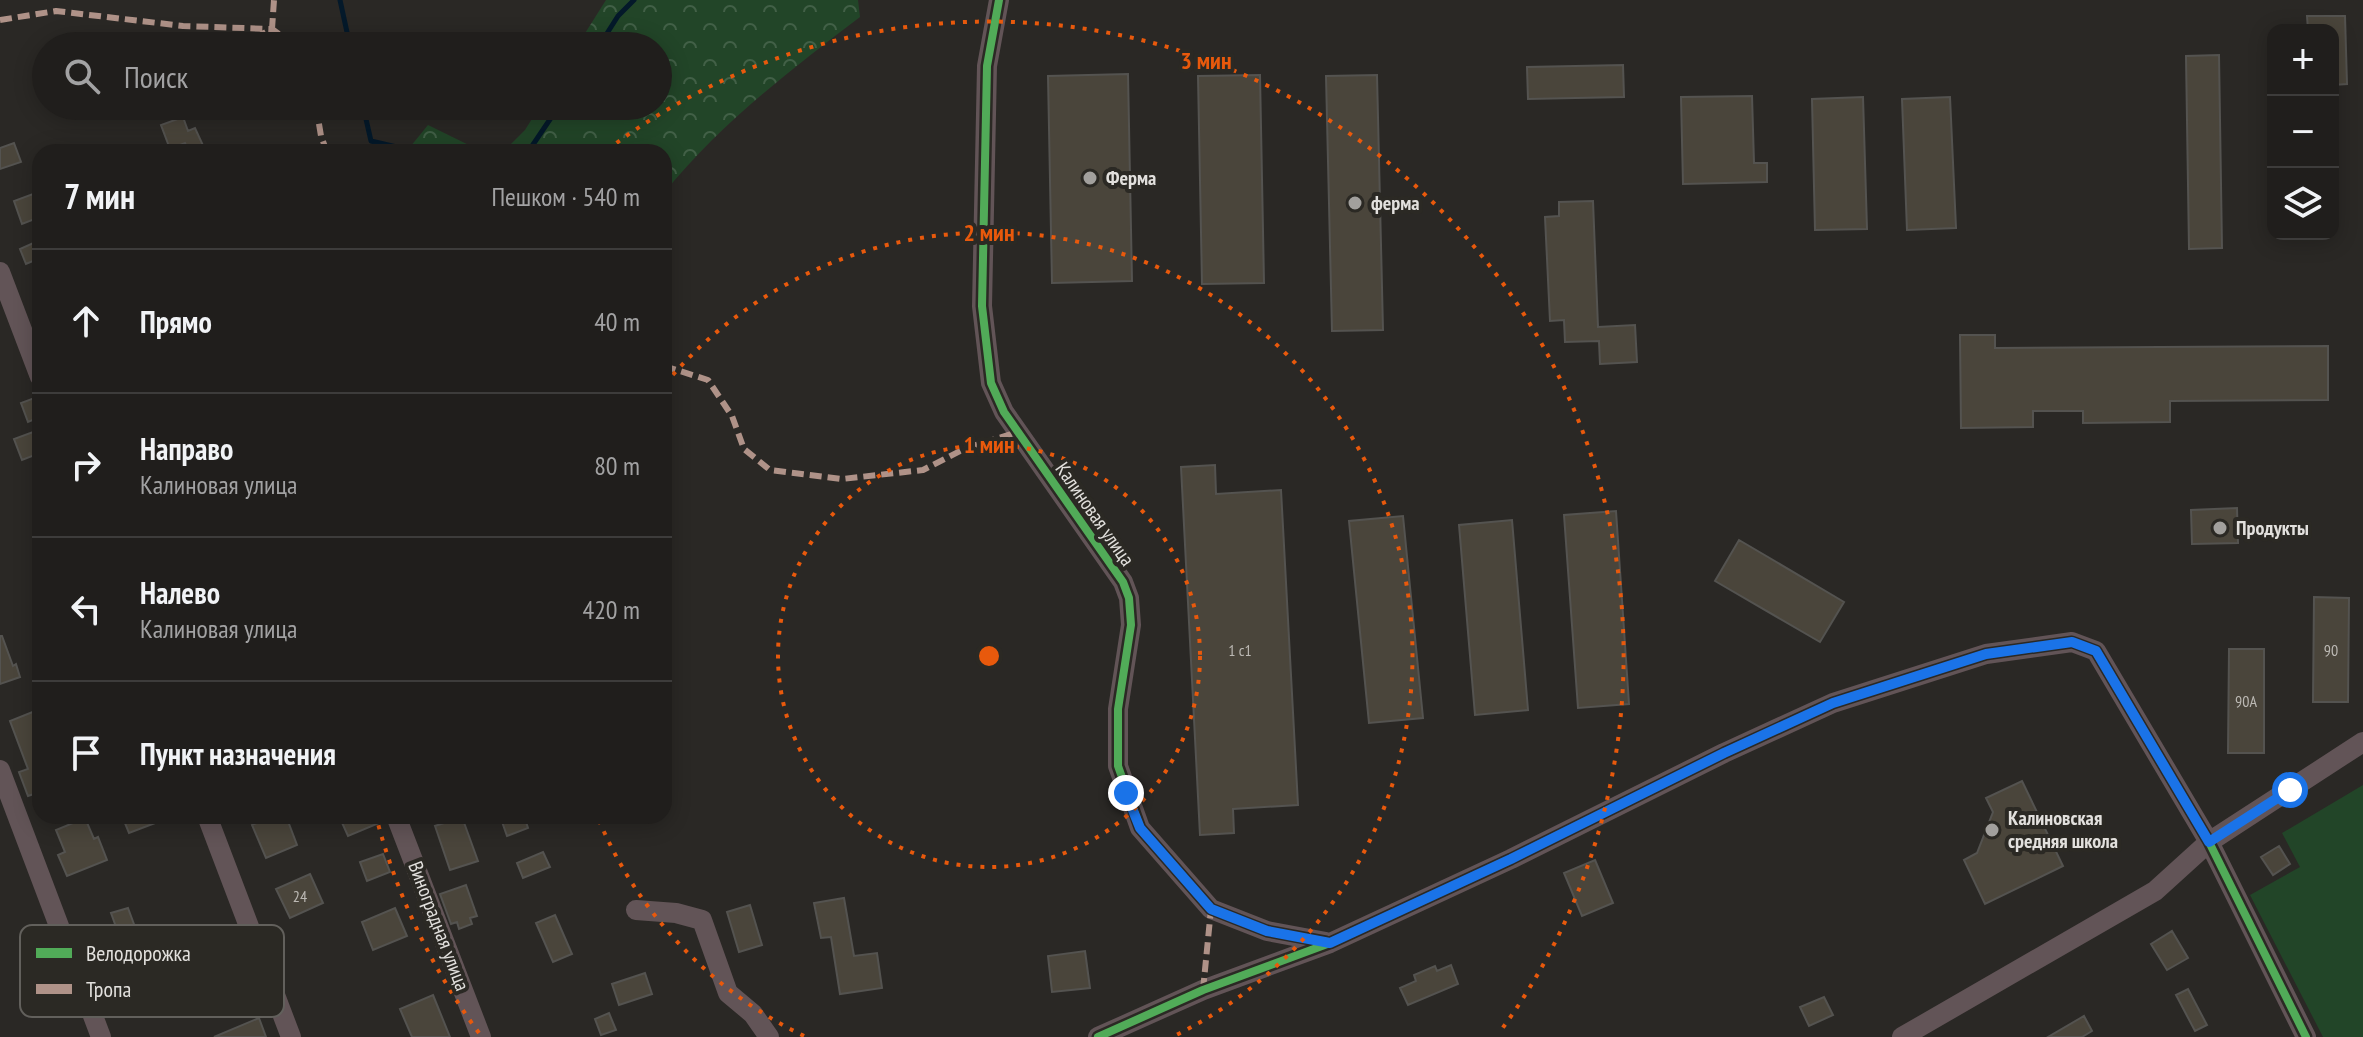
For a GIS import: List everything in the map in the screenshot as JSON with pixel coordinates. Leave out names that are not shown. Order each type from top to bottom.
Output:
[{"type":"street","name":"Калиновая улица","points":[[999,0],[987,66],[982,306],[985,349],[991,383],[1004,412],[1123,582],[1129,598],[1131,625],[1116,735],[1118,766],[1126,793],[1140,828],[1211,909],[1267,931],[1330,943]]},
{"type":"street","points":[[0,272],[32,356]]},
{"type":"street","points":[[1098,1037],[1203,990],[1330,943],[1833,703],[1986,654],[2072,642],[2096,651],[2209,842],[2306,1037]]},
{"type":"street","points":[[1902,1037],[2155,891],[2209,842],[2363,742]]},
{"type":"street","points":[[0,770],[59,925]]},
{"type":"street","points":[[210,824],[248,925]]},
{"type":"street","name":"Виноградная улица","points":[[399,824],[481,1037]]},
{"type":"street","points":[[636,910],[676,913],[702,920],[728,993],[753,1014],[769,1037]]},
{"type":"street","points":[[93,1017],[101,1037]]},
{"type":"street","points":[[283,1017],[291,1037]]},
{"type":"green space","points":[[606,0],[858,0],[860,17],[732,121],[672,184],[672,144],[511,144],[531,120],[672,120],[672,32],[586,32]]},
{"type":"green space","points":[[428,125],[467,144],[413,144]]},
{"type":"green space","points":[[2363,785],[2363,1037],[2323,1037],[2250,895],[2300,867],[2282,833]]},
{"type":"building","points":[[2307,16],[2345,16],[2347,84],[2339,85],[2339,24],[2308,24]]},
{"type":"building","points":[[2219,55],[2222,248],[2189,249],[2186,56]]},
{"type":"building","points":[[1623,65],[1624,97],[1528,99],[1527,67]]},
{"type":"building","name":"Ферма","points":[[1128,74],[1132,281],[1052,283],[1048,76]]},
{"type":"building","name":"ферма","points":[[1260,75],[1264,283],[1202,284],[1198,76]]},
{"type":"building","name":"ферма","points":[[1377,75],[1383,330],[1332,331],[1326,76]]},
{"type":"building","points":[[1752,96],[1754,163],[1767,163],[1767,182],[1683,184],[1681,97]]},
{"type":"building","points":[[1863,97],[1867,229],[1815,230],[1812,99]]},
{"type":"building","points":[[1950,97],[1956,228],[1907,230],[1902,99]]},
{"type":"building","points":[[184,120],[188,131],[195,128],[202,144],[168,144],[161,125]]},
{"type":"building","points":[[14,143],[21,162],[0,169],[0,148]]},
{"type":"building","points":[[32,194],[32,220],[22,224],[14,201]]},
{"type":"building","points":[[1593,201],[1598,327],[1635,325],[1637,362],[1600,364],[1599,341],[1565,342],[1564,320],[1550,321],[1545,217],[1559,216],[1559,202]]},
{"type":"building","points":[[32,244],[32,261],[26,264],[20,249]]},
{"type":"building","points":[[1960,335],[1995,335],[1995,348],[2328,346],[2328,400],[2170,401],[2170,422],[2083,423],[2083,411],[2033,411],[2033,427],[1961,428]]},
{"type":"building","points":[[32,399],[32,420],[28,422],[21,403]]},
{"type":"building","points":[[32,432],[32,456],[22,460],[14,439]]},
{"type":"building","points":[[1215,465],[1216,494],[1281,490],[1298,805],[1233,809],[1234,833],[1200,835],[1181,467]]},
{"type":"building","points":[[2237,508],[2238,543],[2192,544],[2191,510]]},
{"type":"building","points":[[1616,511],[1629,704],[1578,708],[1564,515]]},
{"type":"building","points":[[1403,516],[1423,718],[1369,723],[1349,521]]},
{"type":"building","points":[[1512,520],[1528,710],[1475,715],[1459,525]]},
{"type":"building","points":[[1739,540],[1844,602],[1820,642],[1715,581]]},
{"type":"building","points":[[2314,597],[2349,598],[2348,702],[2313,702]]},
{"type":"building","points":[[0,636],[20,677],[0,684]]},
{"type":"building","points":[[2229,649],[2264,649],[2264,753],[2228,753]]},
{"type":"building","points":[[32,712],[32,795],[28,796],[19,772],[28,769],[10,721]]},
{"type":"building","points":[[2022,781],[2063,866],[1985,904],[1964,860],[1977,853],[1993,812],[1986,798]]},
{"type":"building","points":[[70,824],[88,824],[94,839],[98,837],[107,860],[67,876],[58,855],[65,852],[56,830]]},
{"type":"building","points":[[125,824],[153,824],[129,833]]},
{"type":"building","points":[[289,824],[297,845],[266,858],[252,825]]},
{"type":"building","points":[[343,824],[377,824],[348,836]]},
{"type":"building","points":[[465,824],[478,861],[450,870],[435,826]]},
{"type":"building","points":[[503,824],[527,824],[528,828],[507,836]]},
{"type":"building","points":[[2279,846],[2290,864],[2273,875],[2261,857]]},
{"type":"building","points":[[543,852],[550,867],[523,878],[517,863]]},
{"type":"building","points":[[383,854],[390,872],[367,881],[360,862]]},
{"type":"building","points":[[1595,860],[1613,903],[1582,916],[1564,873]]},
{"type":"building","points":[[310,874],[323,903],[290,918],[276,889]]},
{"type":"building","points":[[466,885],[477,916],[470,918],[472,924],[459,929],[457,922],[451,924],[440,894]]},
{"type":"building","points":[[844,898],[854,956],[877,953],[882,988],[840,994],[831,937],[821,938],[814,903]]},
{"type":"building","points":[[750,905],[762,945],[739,952],[727,912]]},
{"type":"building","points":[[128,908],[134,925],[115,925],[111,913]]},
{"type":"building","points":[[395,908],[407,936],[373,950],[362,922]]},
{"type":"building","points":[[555,915],[572,954],[553,962],[536,923]]},
{"type":"building","points":[[2172,931],[2188,958],[2167,970],[2151,944]]},
{"type":"building","points":[[1085,951],[1090,988],[1052,992],[1048,956]]},
{"type":"building","points":[[1451,965],[1458,984],[1408,1005],[1400,988],[1416,981],[1414,975],[1435,966],[1437,971]]},
{"type":"building","points":[[645,973],[652,994],[619,1005],[612,984]]},
{"type":"building","points":[[2188,989],[2207,1025],[2195,1031],[2176,995]]},
{"type":"building","points":[[433,995],[450,1037],[412,1037],[400,1009]]},
{"type":"building","points":[[1824,997],[1833,1015],[1809,1026],[1800,1007]]},
{"type":"building","points":[[609,1013],[616,1030],[601,1035],[595,1019]]},
{"type":"building","points":[[2084,1016],[2092,1031],[2082,1037],[2048,1037]]},
{"type":"building","points":[[259,1018],[266,1037],[214,1037]]},
{"type":"waterway","points":[[340,0],[347,32]]},
{"type":"waterway","points":[[608,32],[634,0]]},
{"type":"waterway","points":[[366,120],[371,141],[384,144]]},
{"type":"waterway","points":[[533,144],[550,120]]},
{"type":"marked path","points":[[266,32],[272,29],[274,0]]},
{"type":"marked path","points":[[0,20],[56,11],[183,26],[272,29],[276,32]]},
{"type":"marked path","points":[[318,120],[324,144]]},
{"type":"marked path","points":[[672,369],[708,380],[732,416],[744,449],[770,470],[842,479],[923,470],[966,448],[1018,432]]},
{"type":"marked path","points":[[1203,990],[1211,909]]},
{"type":"cycle path","points":[[999,0],[987,66],[982,306],[991,383],[1004,412],[1123,582],[1129,598],[1131,625],[1118,709],[1118,766],[1140,828],[1211,909],[1267,931],[1326,942]]},
{"type":"cycle path","points":[[1098,1037],[1203,990],[1330,943],[1833,703],[1986,654],[2072,642],[2096,651],[2209,842],[2306,1037]]},
{"type":"place","name":"Ферма","points":[[1090,178]]},
{"type":"place","name":"ферма","points":[[1355,203]]},
{"type":"place","name":"Продукты","points":[[2220,528]]},
{"type":"place","name":"Калиновская средняя школа","points":[[1992,830]]},
{"type":"route","points":[[1126,793],[1140,828],[1211,909],[1267,931],[1330,943],[1833,703],[1986,654],[2072,642],[2096,651],[2209,842],[2290,790]]}]
